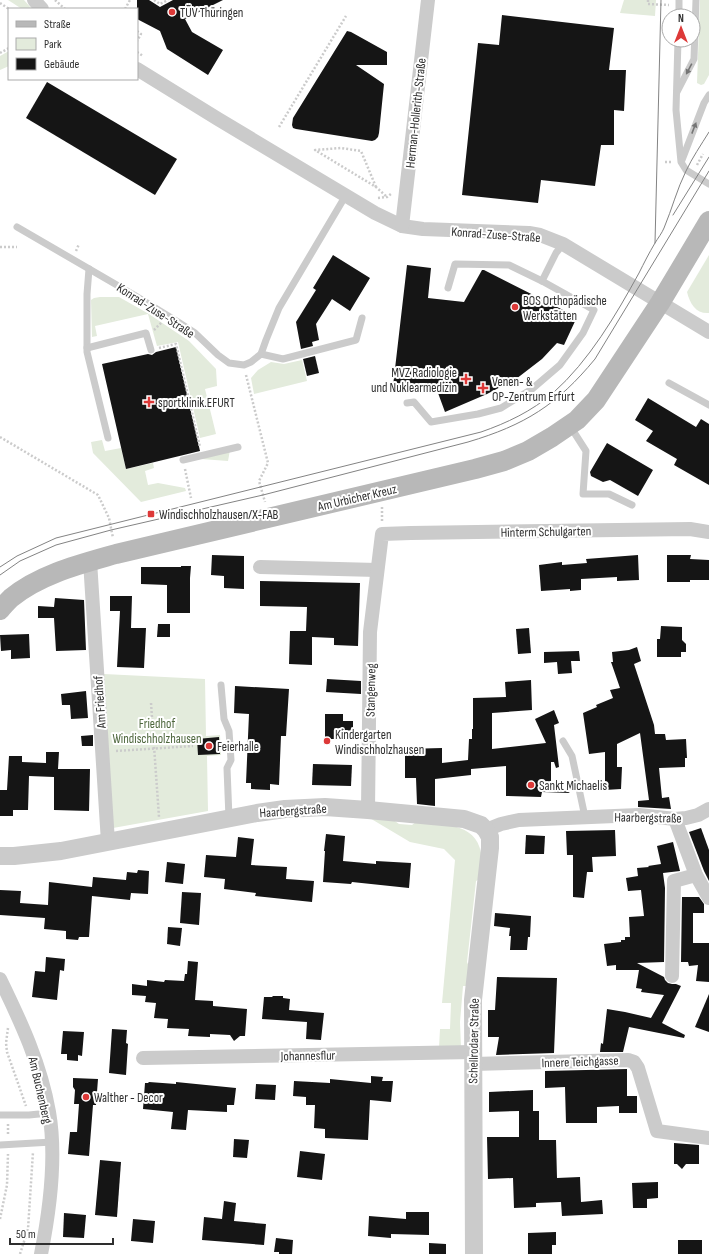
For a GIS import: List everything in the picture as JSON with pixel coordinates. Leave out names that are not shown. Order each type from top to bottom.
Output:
[{"type":"main road","name":"Am Urbicher Kreuz","points":[[0,610],[11,598],[30,586],[54,573],[90,561],[467,471],[504,461],[528,451],[577,420],[596,400],[660,303],[709,221]]},
{"type":"street","points":[[34,0],[41,8]]},
{"type":"street","name":"Herman-Hollerith-Straße","points":[[402,226],[428,0]]},
{"type":"street","name":"Konrad-Zuse-Straße","points":[[138,70],[218,120],[375,213],[402,226],[422,229],[529,233],[540,235],[562,244],[660,303]]},
{"type":"street","points":[[660,303],[709,332]]},
{"type":"street","name":"Hinterm Schulgarten","points":[[382,529],[412,533],[690,529],[709,532]]},
{"type":"street","name":"Stangenweg","points":[[368,810],[370,632],[382,529]]},
{"type":"street","name":"Am Friedhof","points":[[90,561],[108,842]]},
{"type":"street","points":[[260,567],[377,570]]},
{"type":"street","name":"Haarbergstraße","points":[[0,856],[61,851],[229,818],[285,809],[325,806],[464,819],[481,825],[486,830],[519,820],[639,815],[675,819],[698,815],[709,809]]},
{"type":"street","points":[[675,819],[696,875],[709,898]]},
{"type":"street","name":"Schellrodaer Straße","points":[[474,1254],[473,1000],[490,848],[490,837],[486,830]]},
{"type":"street","points":[[672,976],[674,881],[696,875]]},
{"type":"street","name":"Am Buchenberg","points":[[0,979],[20,1020],[32,1051],[44,1090],[49,1113],[52,1142],[51,1184],[47,1224],[41,1254]]},
{"type":"street","name":"Johannesflur","points":[[143,1058],[473,1058]]},
{"type":"street","name":"Innere Teichgasse","points":[[473,1058],[628,1060],[634,1062],[638,1068],[657,1131],[709,1138]]},
{"type":"lane","points":[[676,94],[694,59],[696,0]]},
{"type":"lane","points":[[678,48],[676,110],[681,162],[686,170],[709,184]]},
{"type":"lane","points":[[681,162],[704,103],[709,95]]},
{"type":"lane","points":[[244,364],[251,362],[262,354],[279,308],[341,192]]},
{"type":"lane","name":"Konrad-Zuse-Straße","points":[[17,227],[178,322],[195,334],[229,363],[244,364]]},
{"type":"lane","points":[[542,280],[562,244]]},
{"type":"lane","points":[[407,403],[414,402],[431,422],[478,414],[501,408],[532,389],[560,364],[583,334],[594,310],[542,280],[510,265],[454,264],[448,288]]},
{"type":"lane","points":[[89,269],[87,294],[87,352],[108,438]]},
{"type":"lane","points":[[262,354],[283,359],[356,340],[362,318]]},
{"type":"lane","points":[[112,332],[114,341]]},
{"type":"lane","points":[[87,348],[146,333],[151,350]]},
{"type":"lane","points":[[669,383],[709,406]]},
{"type":"lane","points":[[570,425],[586,451],[583,494],[610,494],[632,505]]},
{"type":"lane","points":[[182,460],[238,447]]},
{"type":"lane","points":[[222,685],[224,719],[229,731],[231,760],[227,768],[229,818]]},
{"type":"lane","points":[[563,741],[572,756],[586,817]]},
{"type":"lane","points":[[4,1115],[49,1113]]},
{"type":"lane","points":[[0,1145],[52,1142]]},
{"type":"path","points":[[55,0],[64,8]]},
{"type":"path","points":[[154,0],[160,4],[168,0]]},
{"type":"path","points":[[279,127],[346,16]]},
{"type":"path","points":[[376,187],[362,151],[341,148],[314,150],[376,187],[387,197]]},
{"type":"path","points":[[696,166],[703,154]]},
{"type":"path","points":[[378,198],[387,197],[394,191]]},
{"type":"path","points":[[0,247],[17,247]]},
{"type":"path","points":[[151,350],[176,344],[202,455]]},
{"type":"path","points":[[244,364],[268,462],[259,481],[269,518]]},
{"type":"path","points":[[0,437],[98,495],[109,518],[116,554]]},
{"type":"path","points":[[182,460],[191,498]]},
{"type":"path","points":[[382,507],[382,529]]},
{"type":"path","points":[[151,703],[160,832]]},
{"type":"path","points":[[115,751],[193,746]]},
{"type":"path","points":[[11,1003],[6,1043],[7,1052],[29,1115]]},
{"type":"path","points":[[0,1219],[6,1185],[8,1145],[4,1115]]},
{"type":"path","points":[[20,1254],[28,1229],[32,1184],[32,1144]]},
{"type":"green space","points":[[8,0],[24,0],[31,8],[20,8]]},
{"type":"green space","points":[[624,0],[656,0],[655,16],[620,13]]},
{"type":"green space","points":[[700,0],[709,0],[709,75],[704,84],[701,85],[697,83],[698,48],[701,48],[701,8],[700,8]]},
{"type":"green space","points":[[8,52],[8,66],[0,70],[0,56]]},
{"type":"green space","points":[[709,255],[709,313],[704,313],[700,312],[694,307],[687,292]]},
{"type":"green space","points":[[100,297],[119,297],[149,314],[189,341],[216,369],[217,386],[205,389],[216,434],[200,438],[178,342],[157,346],[148,314],[95,326],[97,336],[92,337],[91,300]]},
{"type":"green space","points":[[302,360],[307,381],[254,394],[251,378],[258,370],[271,362],[284,364]]},
{"type":"green space","points":[[102,440],[105,451],[121,448],[126,469],[153,463],[154,468],[145,471],[148,485],[158,483],[185,488],[186,491],[141,502],[93,453],[91,442]]},
{"type":"green space","points":[[230,450],[228,461],[201,459],[201,457]]},
{"type":"green space","name":"Friedhof Windischholzhausen","points":[[104,674],[205,679],[206,736],[220,735],[221,755],[207,756],[208,811],[113,828]]},
{"type":"green space","points":[[368,817],[392,819],[399,824],[412,825],[416,822],[436,823],[456,827],[465,830],[472,835],[478,843],[481,853],[481,878],[476,881],[467,962],[470,969],[469,986],[463,986],[460,1022],[461,1048],[439,1048],[440,1029],[450,1029],[451,1003],[442,1003],[455,860],[444,849],[410,842]]},
{"type":"building","points":[[137,0],[149,0],[160,7],[173,0],[223,0],[185,19],[192,32],[223,50],[208,75],[167,49],[160,31],[138,20]]},
{"type":"building","points":[[502,15],[614,28],[609,70],[626,70],[624,111],[614,110],[614,145],[601,145],[595,186],[541,180],[538,203],[462,195],[478,43],[499,45]]},
{"type":"building","points":[[347,31],[387,52],[387,65],[356,65],[384,84],[379,133],[378,137],[372,141],[296,129],[293,128],[292,125],[293,118]]},
{"type":"building","points":[[47,82],[177,159],[155,195],[26,118]]},
{"type":"building","points":[[333,255],[370,278],[350,311],[332,299],[316,324],[319,340],[312,342],[313,346],[301,349],[296,322],[316,290],[313,288]]},
{"type":"building","points":[[407,265],[431,268],[428,298],[464,302],[482,270],[484,270],[577,317],[564,345],[557,343],[542,359],[516,379],[487,394],[445,412],[438,393],[393,386]]},
{"type":"building","name":"sportklinik.EFURT","points":[[176,347],[200,451],[126,469],[102,364],[148,354],[152,355],[156,352]]},
{"type":"building","points":[[315,356],[319,373],[307,376],[303,359]]},
{"type":"building","points":[[648,398],[696,427],[701,419],[709,424],[709,485],[674,465],[677,459],[646,441],[653,431],[635,420]]},
{"type":"building","points":[[607,443],[653,470],[638,496],[610,480],[603,482],[591,476],[590,472]]},
{"type":"building","points":[[212,555],[244,556],[244,589],[224,588],[224,576],[211,575]]},
{"type":"building","points":[[638,555],[639,580],[617,581],[617,577],[581,579],[581,590],[570,591],[570,589],[541,591],[539,565],[562,562],[562,565],[587,563],[586,559]]},
{"type":"building","points":[[667,555],[691,555],[690,559],[709,560],[709,580],[667,582]]},
{"type":"building","points":[[191,566],[190,613],[167,613],[167,585],[141,584],[141,567]]},
{"type":"building","points":[[260,581],[360,583],[358,646],[334,645],[334,638],[312,637],[312,665],[289,664],[290,631],[306,631],[307,607],[260,606]]},
{"type":"building","points":[[110,596],[132,596],[131,628],[146,628],[144,668],[117,667],[120,611],[110,611]]},
{"type":"building","points":[[55,598],[84,600],[86,650],[56,651],[54,618],[38,618],[38,606],[54,607]]},
{"type":"building","points":[[158,624],[170,624],[170,637],[157,637]]},
{"type":"building","points":[[661,626],[682,627],[682,640],[686,644],[686,652],[681,652],[681,657],[657,657],[657,639],[660,639]]},
{"type":"building","points":[[529,628],[531,653],[518,654],[516,629]]},
{"type":"building","points":[[29,634],[30,658],[11,659],[11,650],[1,651],[0,635]]},
{"type":"building","points":[[637,647],[641,661],[634,664],[654,725],[655,734],[665,734],[666,740],[686,739],[687,758],[685,758],[685,767],[659,768],[662,798],[669,797],[671,809],[638,807],[638,801],[649,800],[640,733],[617,744],[617,767],[622,767],[621,789],[605,790],[605,752],[589,754],[583,713],[597,707],[596,705],[613,698],[610,690],[620,688],[611,662],[613,662],[612,652],[629,650]]},
{"type":"building","points":[[579,651],[580,661],[571,661],[572,673],[558,674],[557,662],[544,663],[544,652]]},
{"type":"building","points":[[327,679],[361,681],[361,694],[326,692]]},
{"type":"building","points":[[531,680],[532,710],[492,713],[492,749],[546,743],[535,719],[554,710],[559,723],[554,725],[559,767],[556,768],[554,762],[551,762],[551,782],[570,793],[542,792],[541,797],[506,796],[506,766],[471,769],[471,775],[435,779],[435,806],[417,804],[416,778],[405,778],[405,749],[442,748],[442,763],[468,760],[469,739],[472,739],[473,729],[473,698],[506,697],[505,682]]},
{"type":"building","points":[[235,686],[289,689],[286,736],[281,736],[279,785],[270,784],[270,790],[251,789],[251,783],[246,783],[249,714],[234,713]]},
{"type":"building","points":[[86,691],[88,718],[71,719],[70,705],[62,705],[61,694]]},
{"type":"building","points":[[325,714],[343,714],[343,721],[353,721],[353,739],[325,739]]},
{"type":"building","points":[[93,735],[93,746],[82,746],[81,736]]},
{"type":"building","name":"Feierhalle","points":[[219,737],[220,754],[198,755],[197,739]]},
{"type":"building","points":[[46,752],[59,752],[58,769],[90,769],[89,811],[54,810],[54,777],[29,776],[28,810],[13,810],[13,816],[0,816],[0,790],[7,790],[9,756],[22,756],[22,762],[46,763]]},
{"type":"building","points":[[313,764],[352,765],[351,786],[312,785]]},
{"type":"building","points":[[701,828],[709,850],[709,881],[689,832]]},
{"type":"building","points":[[615,830],[616,856],[592,857],[593,872],[587,872],[584,898],[573,897],[573,855],[567,855],[566,831]]},
{"type":"building","points":[[326,834],[345,836],[343,861],[376,864],[376,861],[411,863],[409,888],[352,882],[351,884],[323,882]]},
{"type":"building","points":[[526,835],[545,836],[544,854],[525,854]]},
{"type":"building","points":[[238,837],[254,839],[251,865],[287,867],[286,879],[314,881],[312,902],[255,896],[256,893],[224,889],[225,879],[204,877],[206,855],[236,857]]},
{"type":"building","points":[[673,842],[680,871],[663,873],[665,888],[664,962],[637,963],[664,977],[668,983],[681,986],[662,1023],[685,1035],[684,1038],[629,1027],[623,1052],[600,1052],[601,1043],[603,1044],[607,1009],[651,1018],[664,995],[641,992],[642,989],[636,988],[639,970],[616,970],[616,965],[607,966],[604,944],[621,942],[621,940],[625,940],[625,937],[630,937],[629,917],[644,916],[641,890],[628,891],[626,878],[638,876],[637,868],[661,864],[657,846]]},
{"type":"building","points":[[167,862],[185,864],[183,884],[165,882]]},
{"type":"building","points":[[138,870],[149,871],[148,894],[131,893],[130,900],[92,896],[89,937],[79,937],[78,940],[66,939],[66,931],[44,929],[45,918],[0,915],[0,890],[21,891],[20,903],[48,905],[49,882],[92,887],[93,877],[126,880],[127,872],[137,873]]},
{"type":"building","points":[[182,892],[201,893],[199,925],[180,923]]},
{"type":"building","points":[[682,897],[699,897],[704,904],[704,913],[693,913],[693,943],[709,943],[709,982],[696,981],[698,965],[689,966],[688,962],[681,962]]},
{"type":"building","points":[[495,913],[531,916],[530,937],[528,937],[527,950],[510,950],[510,928],[494,926]]},
{"type":"building","points":[[168,927],[182,928],[180,946],[167,944]]},
{"type":"building","points":[[46,957],[65,959],[64,971],[60,970],[57,1000],[32,997],[35,971],[45,972]]},
{"type":"building","points":[[188,961],[198,962],[195,1000],[213,1001],[213,1006],[247,1009],[245,1036],[240,1036],[234,1041],[230,1035],[210,1034],[210,1037],[188,1036],[189,1029],[167,1028],[168,1019],[154,1018],[156,1003],[145,1002],[146,996],[132,995],[132,984],[147,986],[147,980],[164,982],[165,980],[184,981],[185,974],[187,974]]},
{"type":"building","points":[[497,977],[557,978],[554,1053],[496,1055],[499,1037],[488,1037],[488,1010],[495,1010]]},
{"type":"building","points":[[709,994],[709,1032],[695,1027]]},
{"type":"building","points":[[283,996],[283,998],[290,999],[289,1010],[324,1013],[321,1040],[306,1039],[307,1022],[262,1019],[264,997]]},
{"type":"building","points":[[112,1029],[127,1030],[126,1043],[128,1044],[126,1075],[109,1073]]},
{"type":"building","points":[[63,1031],[84,1032],[82,1056],[78,1055],[78,1061],[67,1060],[67,1054],[61,1054]]},
{"type":"building","points":[[627,1069],[627,1096],[637,1096],[637,1113],[619,1113],[619,1106],[597,1107],[597,1123],[566,1123],[565,1087],[545,1088],[545,1071]]},
{"type":"building","points":[[371,1076],[383,1077],[382,1081],[393,1081],[391,1102],[370,1100],[368,1140],[325,1138],[325,1129],[314,1128],[315,1105],[306,1105],[306,1097],[293,1096],[294,1081],[330,1083],[330,1079],[371,1083]]},
{"type":"building","points":[[73,1078],[98,1079],[96,1105],[93,1105],[89,1156],[68,1154],[70,1132],[77,1132],[79,1104],[74,1104],[75,1090],[73,1087]]},
{"type":"building","points":[[176,1082],[236,1088],[234,1105],[227,1105],[227,1112],[188,1110],[186,1130],[171,1129],[173,1112],[143,1109],[145,1083],[176,1084]]},
{"type":"building","points":[[256,1084],[276,1085],[275,1100],[255,1099]]},
{"type":"building","points":[[533,1090],[533,1111],[539,1111],[539,1140],[556,1140],[557,1178],[580,1177],[581,1202],[602,1200],[603,1214],[562,1216],[561,1202],[536,1203],[536,1207],[514,1208],[513,1178],[488,1179],[487,1137],[519,1137],[519,1111],[489,1112],[489,1092]]},
{"type":"building","points":[[234,1139],[249,1140],[247,1158],[233,1157]]},
{"type":"building","points":[[674,1143],[699,1145],[699,1164],[686,1164],[682,1169],[677,1164],[674,1164]]},
{"type":"building","points":[[300,1151],[325,1154],[322,1180],[297,1177]]},
{"type":"building","points":[[100,1160],[121,1162],[117,1217],[95,1215]]},
{"type":"building","points":[[658,1182],[658,1198],[647,1199],[647,1208],[633,1208],[632,1183]]},
{"type":"building","points":[[224,1201],[236,1203],[234,1221],[266,1224],[264,1245],[202,1240],[204,1217],[222,1219]]},
{"type":"building","points":[[406,1212],[429,1212],[429,1235],[391,1234],[391,1238],[368,1236],[369,1216],[406,1219]]},
{"type":"building","points":[[64,1213],[86,1215],[84,1238],[63,1237]]},
{"type":"building","points":[[133,1219],[155,1221],[153,1243],[131,1241]]},
{"type":"building","points":[[556,1232],[556,1245],[552,1245],[552,1254],[528,1254],[528,1233]]},
{"type":"building","points":[[276,1238],[293,1240],[292,1254],[279,1254],[279,1252],[274,1252]]},
{"type":"building","points":[[678,1240],[702,1240],[702,1254],[678,1254]]},
{"type":"building","points":[[429,1243],[446,1244],[446,1254],[429,1254]]},
{"type":"tram line","points":[[655,243],[661,0]]},
{"type":"tram line","points":[[0,567],[17,556],[56,538],[481,432],[500,425],[528,411],[553,393],[566,380],[601,337],[663,230],[686,171],[709,132]]},
{"type":"tram line","points":[[673,215],[709,157]]},
{"type":"tram line","points":[[0,575],[20,561],[56,545],[111,530],[263,495],[468,442],[507,428],[539,411],[567,389],[595,359],[709,171]]},
{"type":"place","name":"TÜV Thüringen","points":[[172,12]]},
{"type":"place","name":"BOS Orthopädische Werkstätten","points":[[515,307]]},
{"type":"place","name":"MVZ Radiologie und Nuklearmedizin","points":[[466,379]]},
{"type":"place","name":"Venen- & OP-Zentrum Erfurt","points":[[483,388]]},
{"type":"place","name":"sportklinik.EFURT","points":[[149,402]]},
{"type":"place","name":"Windischholzhausen/X-FAB","points":[[151,514]]},
{"type":"place","name":"Kindergarten Windischholzhausen","points":[[327,741]]},
{"type":"place","name":"Feierhalle","points":[[209,746]]},
{"type":"place","name":"Sankt Michaelis","points":[[531,785]]},
{"type":"place","name":"Walther - Decor","points":[[86,1097]]}]
